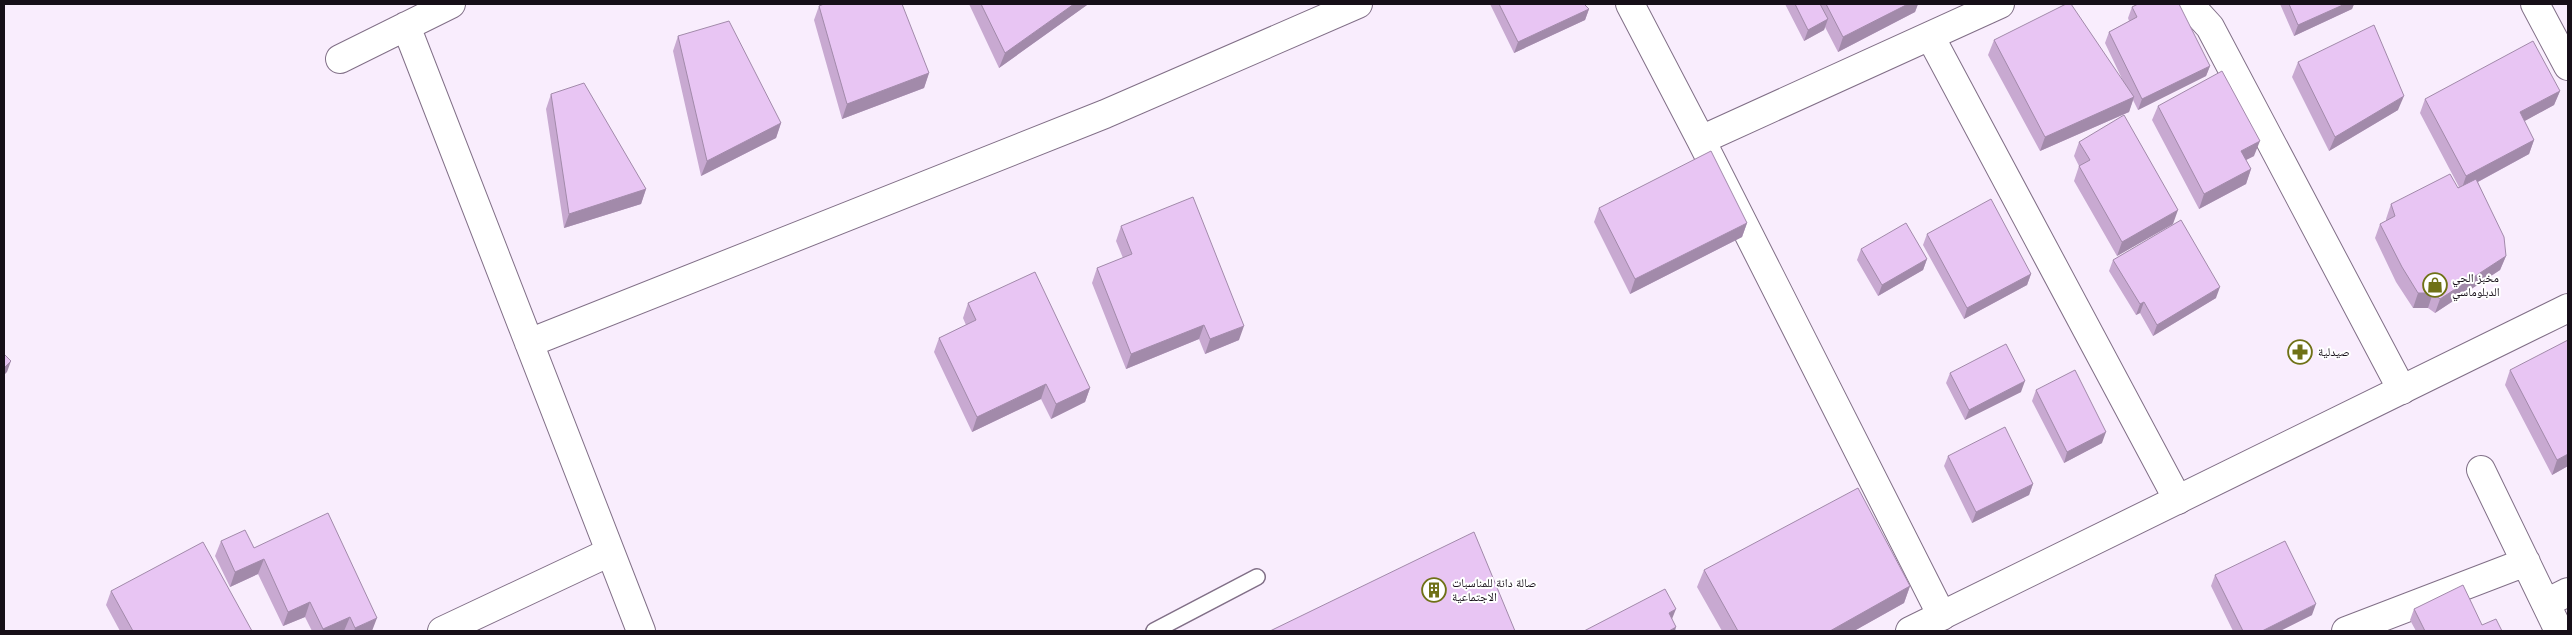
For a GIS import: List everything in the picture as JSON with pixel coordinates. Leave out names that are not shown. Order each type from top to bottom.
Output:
[{"type":"street","points":[[340,59],[451,4]]},
{"type":"street","points":[[529,343],[1105,114],[1358,4]]},
{"type":"street","points":[[1630,4],[1942,616]]},
{"type":"street","points":[[1701,140],[2000,4]]},
{"type":"street","points":[[2189,4],[2210,27],[2402,390]]},
{"type":"street","points":[[2534,4],[2568,66]]},
{"type":"street","points":[[406,26],[641,631]]},
{"type":"street","points":[[1930,36],[2178,500]]},
{"type":"street","points":[[1910,631],[2568,308]]},
{"type":"street","points":[[2482,470],[2526,562],[2557,597],[2559,631]]},
{"type":"street","points":[[442,631],[610,552]]},
{"type":"street","points":[[2346,631],[2526,562]]},
{"type":"lane","points":[[1154,631],[1257,577]]},
{"type":"building","points":[[824,4],[902,4],[929,73],[847,104],[819,6]]},
{"type":"building","points":[[981,4],[1074,4],[1005,53]]},
{"type":"building","points":[[1499,4],[1584,4],[1589,9],[1518,42]]},
{"type":"building","points":[[1795,4],[1820,4],[1828,19],[1808,30]]},
{"type":"building","points":[[1826,4],[1908,4],[1843,37]]},
{"type":"building","points":[[2066,4],[2071,4],[2134,97],[2045,137],[1994,40]]},
{"type":"building","points":[[2138,4],[2179,4],[2210,66],[2142,99],[2109,32],[2137,17],[2132,7]]},
{"type":"building","points":[[2289,4],[2345,4],[2298,25]]},
{"type":"building","points":[[729,21],[781,123],[707,161],[678,36]]},
{"type":"building","points":[[2374,25],[2404,96],[2335,137],[2298,62]]},
{"type":"building","points":[[2533,41],[2560,91],[2520,112],[2534,140],[2466,176],[2425,99]]},
{"type":"building","points":[[2222,71],[2260,141],[2241,151],[2251,169],[2204,194],[2158,106]]},
{"type":"building","points":[[584,83],[646,189],[569,214],[551,94]]},
{"type":"building","points":[[2124,115],[2178,210],[2122,242],[2079,166],[2090,160],[2079,142]]},
{"type":"building","points":[[1711,151],[1747,223],[1635,279],[1599,208]]},
{"type":"building","points":[[2450,174],[2458,188],[2476,179],[2504,237],[2506,256],[2440,299],[2433,293],[2418,293],[2380,224],[2395,216],[2391,204]]},
{"type":"building","points":[[1193,197],[1244,326],[1210,339],[1204,325],[1131,354],[1097,268],[1132,254],[1121,226]]},
{"type":"building","points":[[1991,199],[2031,274],[1967,308],[1927,234]]},
{"type":"building","points":[[2181,220],[2220,287],[2157,325],[2144,302],[2140,304],[2113,260]]},
{"type":"building","points":[[1906,223],[1927,259],[1882,285],[1861,249]]},
{"type":"building","points":[[1035,272],[1090,388],[1056,404],[1046,384],[977,417],[939,338],[976,320],[968,303]]},
{"type":"building","points":[[2568,340],[2568,454],[2557,460],[2510,370]]},
{"type":"building","points":[[2006,344],[2025,381],[1969,410],[1950,373]]},
{"type":"building","points":[[4,354],[11,361],[4,368]]},
{"type":"building","points":[[2075,370],[2106,432],[2067,452],[2036,390]]},
{"type":"building","points":[[2005,427],[2033,484],[1976,512],[1948,456]]},
{"type":"building","points":[[1858,488],[1910,586],[1830,631],[1738,631],[1704,570]]},
{"type":"building","points":[[328,513],[377,618],[355,628],[350,617],[323,629],[310,602],[288,612],[264,559],[235,572],[221,541],[245,530],[254,548]]},
{"type":"building","name":"صالة دانة للمناسبات الاجتماعية","points":[[1474,532],[1515,631],[1270,631]]},
{"type":"building","points":[[2285,541],[2316,604],[2262,631],[2243,631],[2215,575]]},
{"type":"building","points":[[203,542],[252,631],[133,631],[111,591]]},
{"type":"building","points":[[2463,585],[2482,625],[2496,619],[2502,631],[2425,631],[2414,609]]},
{"type":"building","points":[[1665,589],[1676,609],[1669,613],[1676,627],[1669,631],[1584,631]]},
{"type":"place","name":"مخبز الحي الدبلوماسي","points":[[2435,285]]},
{"type":"place","name":"صيدلية","points":[[2300,352]]},
{"type":"place","name":"صالة دانة للمناسبات الاجتماعية","points":[[1434,590]]}]
